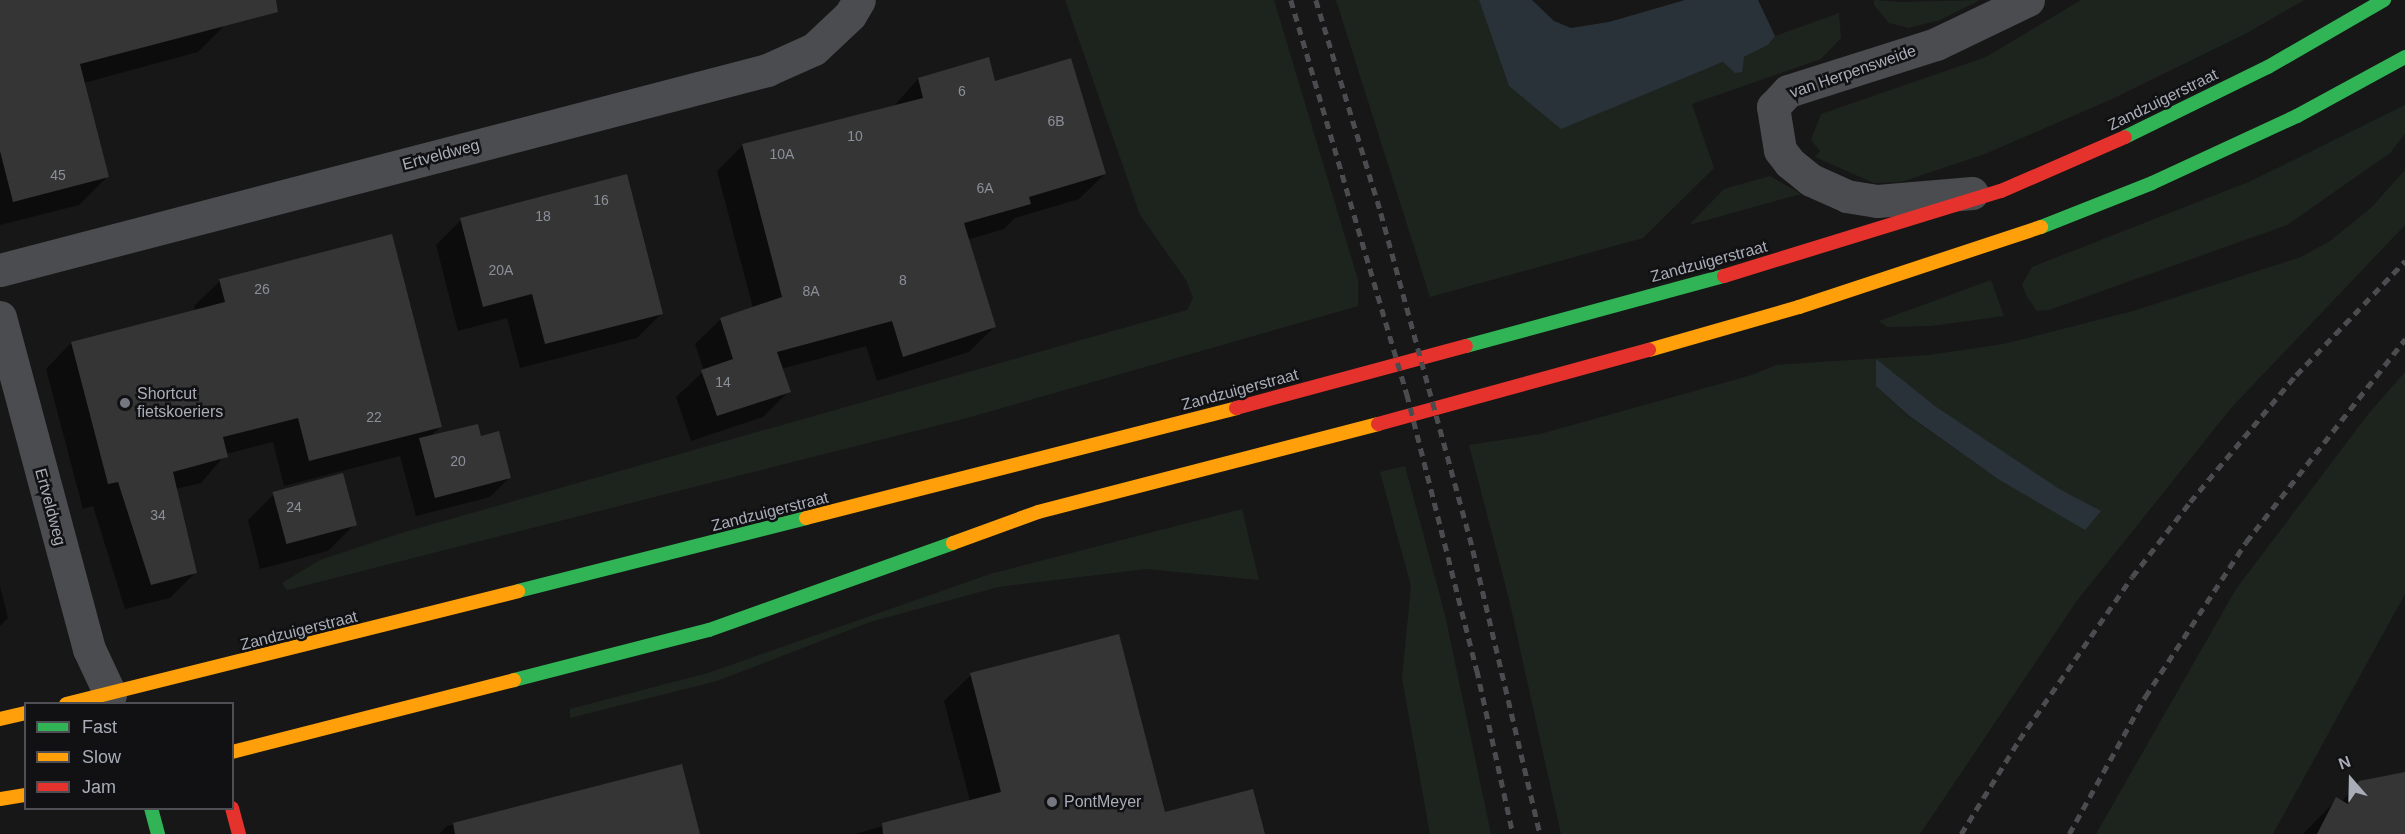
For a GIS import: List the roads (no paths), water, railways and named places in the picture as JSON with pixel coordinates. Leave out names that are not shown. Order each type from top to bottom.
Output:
[{"type":"main road","name":"Zandzuigerstraat","points":[[84,702],[112,699],[1114,441],[1778,261],[2001,191],[2130,135],[2236,83],[2384,0]]},
{"type":"main road","points":[[234,751],[709,630],[1038,512],[1474,399],[1799,307],[2016,237],[2152,183],[2297,116],[2405,57]]},
{"type":"main road","points":[[112,699],[148,700]]},
{"type":"main road","points":[[0,719],[24,713]]},
{"type":"main road","points":[[0,800],[24,795]]},
{"type":"main road","points":[[152,810],[158,834]]},
{"type":"main road","points":[[233,810],[239,834]]},
{"type":"street","name":"Ertveldweg","points":[[0,270],[767,70],[814,49],[850,15],[859,0]]},
{"type":"street","name":"van Herpensweide","points":[[2001,191],[1877,201],[1847,196],[1811,180],[1790,163],[1780,150],[1773,107],[1788,91],[1936,44],[2028,0]]},
{"type":"street","name":"Ertveldweg","points":[[0,317],[89,649],[112,699]]},
{"type":"railway","points":[[1291,0],[1407,394],[1477,670],[1513,834]]},
{"type":"railway","points":[[1316,0],[1381,213],[1473,550],[1540,834]]},
{"type":"railway","points":[[1961,834],[2019,740],[2132,577],[2190,502],[2296,375],[2405,261]]},
{"type":"railway","points":[[2069,834],[2145,697],[2246,542],[2405,339]]},
{"type":"place","name":"Shortcut fietskoeriers","points":[[125,403]]},
{"type":"place","name":"PontMeyer","points":[[1052,802]]}]
